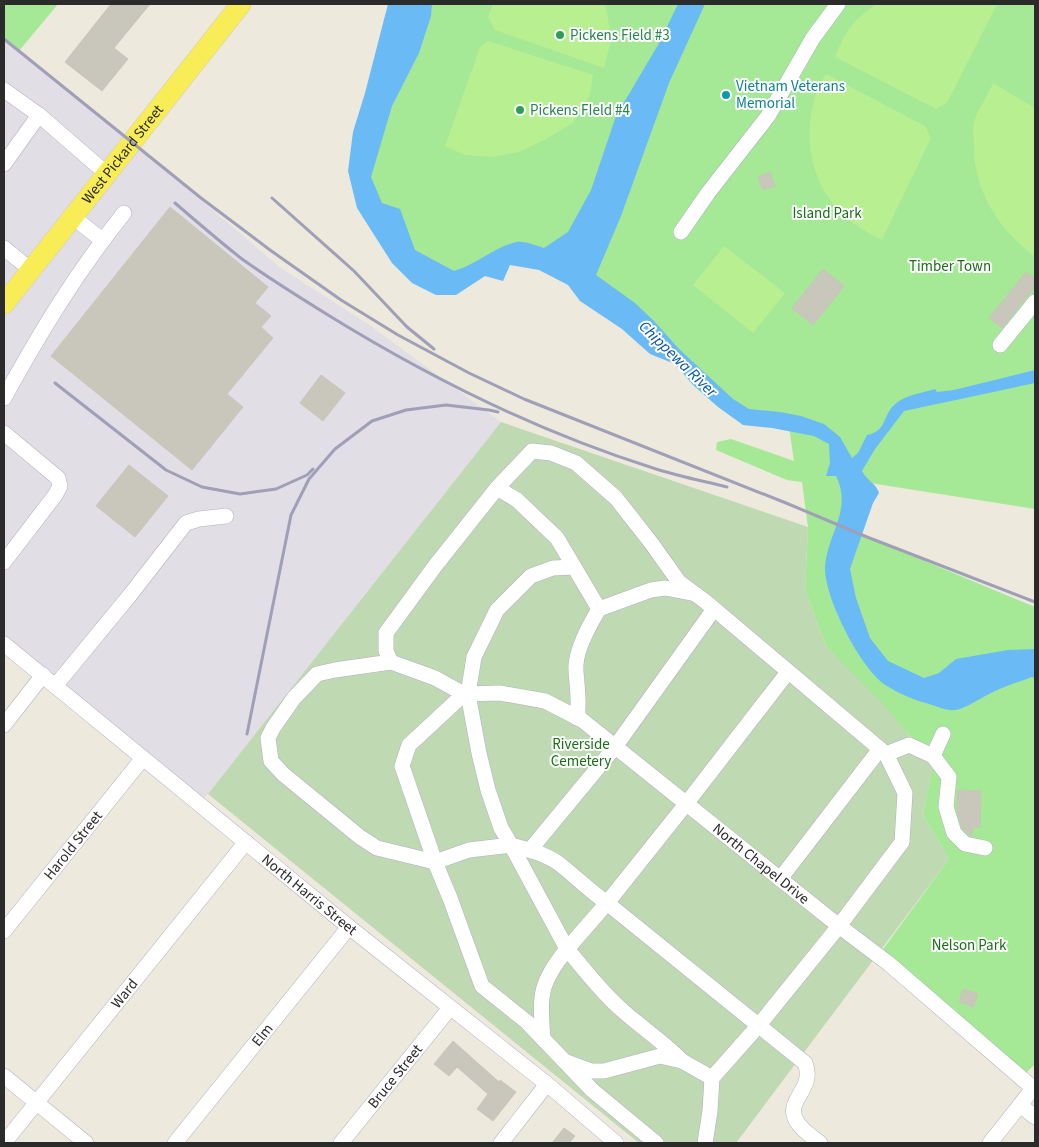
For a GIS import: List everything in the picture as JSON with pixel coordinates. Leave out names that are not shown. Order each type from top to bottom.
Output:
[{"type":"main road","name":"West Pickard Street","points":[[4,304],[241,4]]},
{"type":"street","points":[[681,232],[708,193],[768,116],[813,38],[838,4]]},
{"type":"street","points":[[4,90],[39,115],[106,174]]},
{"type":"street","points":[[4,164],[39,115]]},
{"type":"street","points":[[4,398],[48,319],[102,240],[124,213]]},
{"type":"street","points":[[73,217],[102,240]]},
{"type":"street","points":[[4,248],[31,270]]},
{"type":"street","points":[[1000,345],[1035,302]]},
{"type":"street","points":[[4,433],[58,478],[60,486],[56,494],[4,562]]},
{"type":"street","points":[[392,662],[386,651],[386,633],[435,566],[497,488],[532,451],[551,453],[576,463],[616,498],[679,582],[714,609],[883,752],[905,793],[902,842],[839,926],[759,1025],[712,1078],[710,1111],[705,1143]]},
{"type":"street","points":[[497,488],[517,500],[541,521],[563,546],[599,609]]},
{"type":"street","points":[[56,685],[186,523],[199,519],[226,516]]},
{"type":"street","points":[[574,567],[553,568],[531,576],[497,610],[474,657],[466,694],[488,790],[501,828],[567,949],[594,983],[622,1010],[670,1048],[682,1061]]},
{"type":"street","points":[[577,718],[577,662],[585,634],[599,609],[637,594],[665,588],[695,594]]},
{"type":"street","points":[[530,850],[615,747],[714,609]]},
{"type":"street","name":"North Harris Street","points":[[4,644],[349,927],[547,1084],[616,1143]]},
{"type":"street","points":[[466,694],[435,678],[392,662],[317,674],[294,698],[273,728],[268,738],[271,761],[283,774],[360,837],[377,848],[435,862],[469,850],[511,845],[547,857],[561,866],[805,1063],[809,1072],[806,1085],[794,1103],[793,1113],[796,1121],[804,1130],[820,1143]]},
{"type":"street","points":[[544,1039],[540,1013],[542,994],[552,968],[686,804],[788,672]]},
{"type":"street","points":[[4,725],[43,675]]},
{"type":"street","name":"North Chapel Drive","points":[[466,694],[500,693],[545,701],[577,718],[888,964],[1034,1087]]},
{"type":"street","points":[[466,694],[409,745],[402,766],[435,862],[482,986],[527,1022],[592,1090],[656,1143]]},
{"type":"street","points":[[933,756],[943,734]]},
{"type":"street","points":[[780,879],[883,752],[909,745],[933,756],[949,777],[946,806],[954,834],[965,844],[985,848]]},
{"type":"street","name":"Harold Street","points":[[4,931],[143,758]]},
{"type":"street","name":"Ward","points":[[4,1143],[246,842]]},
{"type":"street","name":"Elm","points":[[175,1143],[349,927]]},
{"type":"street","name":"Bruce Street","points":[[341,1143],[450,1008]]},
{"type":"street","points":[[564,1061],[591,1071],[604,1071],[660,1056],[682,1061],[712,1078]]},
{"type":"street","points":[[4,1076],[86,1143]]},
{"type":"street","points":[[501,1143],[547,1084]]},
{"type":"street","points":[[990,1143],[1034,1087]]},
{"type":"street","points":[[1020,1105],[1035,1117]]},
{"type":"shaded area","points":[[4,37],[281,268],[368,324],[501,422],[208,794],[198,802],[4,647]]},
{"type":"green space","points":[[4,4],[58,4],[19,51],[4,39]]},
{"type":"green space","points":[[411,4],[1035,4],[1035,509],[857,481],[848,529],[1035,607],[1035,1064],[1021,1078],[878,956],[949,859],[923,815],[933,764],[912,738],[826,646],[805,590],[808,527],[802,482],[787,480],[716,450],[717,442],[731,439],[794,461],[789,427],[739,419],[630,312],[518,251],[448,287],[416,276],[366,175]]},
{"type":"green space","name":"Pickens Field #3","points":[[493,4],[604,4],[607,11],[611,40],[604,68],[495,30],[488,17]]},
{"type":"green space","points":[[877,4],[997,4],[947,103],[936,109],[835,57],[842,40],[851,26]]},
{"type":"green space","name":"Pickens FIeld #4","points":[[488,41],[593,75],[590,96],[573,123],[519,152],[492,157],[465,155],[445,146],[480,47]]},
{"type":"green space","points":[[826,74],[925,126],[931,138],[882,240],[846,217],[822,187],[815,170],[809,133],[811,113],[817,91]]},
{"type":"green space","points":[[993,83],[1035,108],[1034,256],[1021,246],[999,221],[990,208],[978,178],[973,125]]},
{"type":"green space","points":[[724,246],[785,293],[753,333],[693,285]]},
{"type":"green space","name":"Riverside Cemetery","points":[[501,422],[808,527],[805,590],[826,646],[885,706],[933,764],[923,815],[949,859],[736,1143],[639,1143],[208,794]]},
{"type":"water","name":"Chippewa River","points":[[388,4],[432,4],[431,16],[419,53],[392,106],[371,177],[382,203],[400,209],[415,250],[454,271],[510,244],[524,242],[544,248],[568,232],[591,190],[616,116],[658,45],[678,4],[705,4],[669,83],[621,216],[596,275],[635,303],[679,349],[733,399],[749,409],[801,416],[824,424],[840,437],[852,458],[858,453],[867,435],[881,427],[890,410],[903,399],[935,389],[937,392],[954,390],[1035,370],[1035,383],[904,411],[875,449],[862,471],[879,493],[873,503],[850,569],[856,598],[870,638],[888,661],[924,678],[939,673],[956,659],[1008,650],[1035,649],[1035,678],[1032,677],[1002,688],[955,710],[918,701],[887,686],[866,665],[846,632],[837,614],[826,580],[825,567],[827,555],[841,511],[842,500],[836,476],[826,476],[830,463],[829,444],[814,436],[743,425],[718,407],[693,385],[675,364],[650,354],[622,329],[580,301],[568,285],[539,270],[510,265],[503,281],[485,276],[456,295],[436,295],[412,283],[392,263],[357,208],[348,171],[353,132]]},
{"type":"building","points":[[111,4],[150,4],[114,48],[128,59],[102,91],[65,62]]},
{"type":"building","points":[[770,172],[775,186],[763,190],[758,177]]},
{"type":"building","points":[[170,207],[268,287],[255,303],[271,316],[261,327],[273,338],[227,394],[243,407],[192,470],[51,356]]},
{"type":"building","points":[[823,269],[844,286],[813,325],[792,308]]},
{"type":"building","points":[[1026,272],[1035,279],[1035,287],[1002,328],[989,318]]},
{"type":"building","points":[[321,375],[345,393],[323,421],[300,403]]},
{"type":"building","points":[[129,465],[168,496],[135,537],[96,506]]},
{"type":"building","points":[[958,790],[981,791],[980,828],[973,827],[972,836],[962,828],[957,811]]},
{"type":"building","points":[[963,989],[978,994],[973,1007],[959,1002]]},
{"type":"building","points":[[453,1041],[499,1082],[500,1080],[516,1092],[493,1121],[477,1109],[488,1094],[457,1067],[449,1076],[434,1064]]},
{"type":"building","points":[[564,1128],[575,1136],[569,1143],[552,1143]]},
{"type":"railway","points":[[4,39],[201,198],[270,250],[341,300],[398,335],[469,373],[524,399],[867,537],[1035,602]]},
{"type":"railway","points":[[272,198],[354,271],[407,327],[434,349]]},
{"type":"railway","points":[[175,203],[242,259],[274,281],[367,338],[446,382],[486,402],[610,454],[662,471],[727,487]]},
{"type":"railway","points":[[55,383],[166,470],[202,487],[240,494],[276,489],[307,475],[313,469]]},
{"type":"railway","points":[[247,734],[291,515],[309,479],[335,449],[372,421],[406,410],[446,405],[498,412]]},
{"type":"place","name":"Pickens Field #3","points":[[560,35]]},
{"type":"place","name":"Vietnam Veterans Memorial","points":[[726,95]]},
{"type":"place","name":"Pickens FIeld #4","points":[[520,110]]},
{"type":"park label","name":"Island Park","points":[[827,213]]},
{"type":"park label","name":"Timber Town","points":[[950,266]]},
{"type":"park label","name":"Nelson Park","points":[[969,945]]}]
